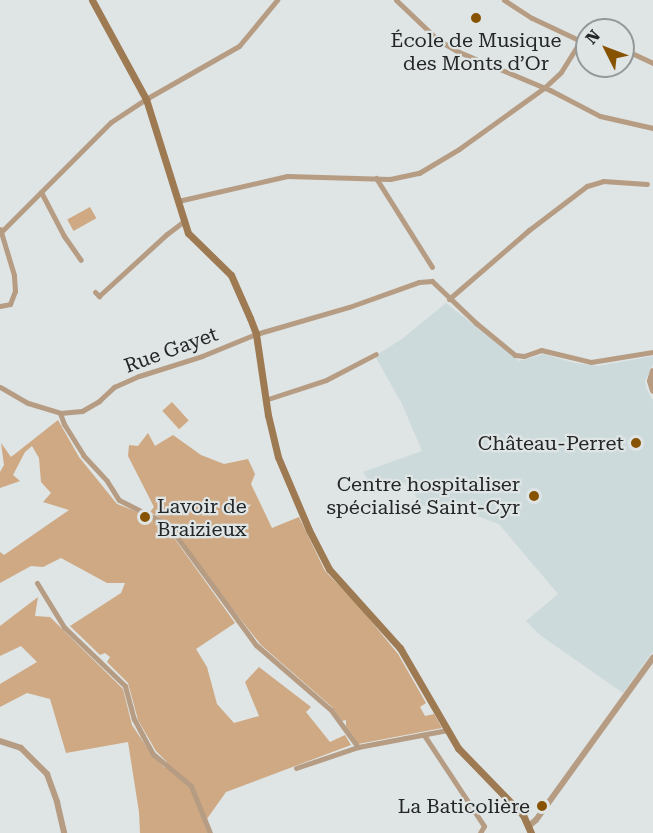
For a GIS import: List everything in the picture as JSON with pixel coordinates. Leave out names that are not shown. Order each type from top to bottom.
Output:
[{"type":"main road","points":[[92,0],[146,99],[188,233],[231,275],[256,334],[278,458],[309,530],[329,569],[400,648],[447,730],[466,757],[523,814],[530,829]]},
{"type":"street","points":[[0,306],[10,304],[15,291],[14,275],[1,234],[111,122],[146,99],[195,74],[246,40],[277,0]]},
{"type":"street","points":[[396,0],[438,40],[459,52],[544,88],[600,116],[653,128]]},
{"type":"street","points":[[504,0],[532,18],[575,40]]},
{"type":"street","points":[[178,201],[287,176],[403,178],[431,168],[544,88],[561,72],[575,50]]},
{"type":"street","points":[[635,55],[653,63]]},
{"type":"street","points":[[376,178],[432,267]]},
{"type":"street","points":[[647,183],[603,181],[586,186],[529,230],[449,299],[515,356],[524,356],[540,350],[591,362],[653,352]]},
{"type":"street","points":[[41,192],[64,236],[81,260]]},
{"type":"street","points":[[96,292],[99,296],[184,221]]},
{"type":"street","name":"Rue Gayet","points":[[0,387],[28,403],[60,413],[82,411],[99,401],[114,387],[139,376],[202,356],[256,334],[349,307],[419,282],[432,281],[449,299]]},
{"type":"street","points":[[266,400],[326,380],[376,354]]},
{"type":"street","points":[[653,371],[650,381],[653,391]]},
{"type":"street","points":[[60,413],[64,424],[83,454],[107,481],[119,500],[161,521],[174,533],[256,645],[332,710],[358,747]]},
{"type":"street","points":[[37,583],[64,627],[125,686],[134,719],[153,754],[191,786],[210,833]]},
{"type":"street","points":[[530,829],[653,658]]},
{"type":"street","points":[[296,768],[358,747],[447,730]]},
{"type":"street","points":[[424,735],[484,826],[480,833]]},
{"type":"street","points":[[0,741],[21,748],[47,774],[57,802],[64,833]]},
{"type":"shaded area","points":[[90,207],[96,218],[74,231],[67,220]]},
{"type":"shaded area","name":"Centre hospitaliser spécialisé Saint-Cyr","points":[[446,303],[519,361],[544,354],[575,363],[598,366],[653,356],[653,364],[645,381],[653,401],[653,651],[623,693],[540,635],[526,621],[558,594],[499,524],[469,513],[420,506],[411,486],[397,482],[371,485],[363,472],[422,451],[402,404],[375,356],[402,339]]},
{"type":"shaded area","points":[[172,402],[189,421],[179,429],[162,411]]},
{"type":"shaded area","points":[[58,420],[79,457],[117,504],[162,523],[235,623],[196,649],[207,667],[217,704],[234,723],[259,716],[245,682],[259,667],[311,707],[306,712],[330,742],[345,735],[351,745],[226,792],[204,823],[208,833],[140,833],[128,742],[66,753],[50,699],[27,693],[0,707],[0,684],[37,662],[21,646],[0,656],[0,626],[38,597],[35,616],[50,617],[123,689],[132,725],[152,755],[165,768],[167,762],[156,751],[138,720],[128,683],[107,662],[110,657],[105,653],[100,655],[70,626],[121,593],[125,583],[107,583],[61,558],[43,567],[31,566],[0,583],[0,552],[4,555],[69,510],[43,502],[51,493],[41,482],[39,458],[32,446],[25,452],[13,475],[20,481],[0,488],[0,472],[4,465],[1,443],[11,457]]},
{"type":"shaded area","points":[[148,433],[155,446],[173,435],[201,455],[224,464],[248,459],[255,474],[251,484],[272,528],[299,517],[325,571],[357,604],[398,654],[426,703],[420,707],[425,716],[434,714],[442,728],[358,744],[346,726],[346,720],[342,721],[332,707],[261,645],[162,519],[150,512],[154,507],[128,456],[129,445],[138,446]]},
{"type":"place","name":"École de Musique des Monts d’Or","points":[[476,18]]},
{"type":"place","name":"Château-Perret","points":[[636,443]]},
{"type":"place","name":"Centre hospitaliser spécialisé Saint-Cyr","points":[[534,496]]},
{"type":"place","name":"Lavoir de Braizieux","points":[[145,517]]},
{"type":"place","name":"La Baticolière","points":[[542,806]]}]
